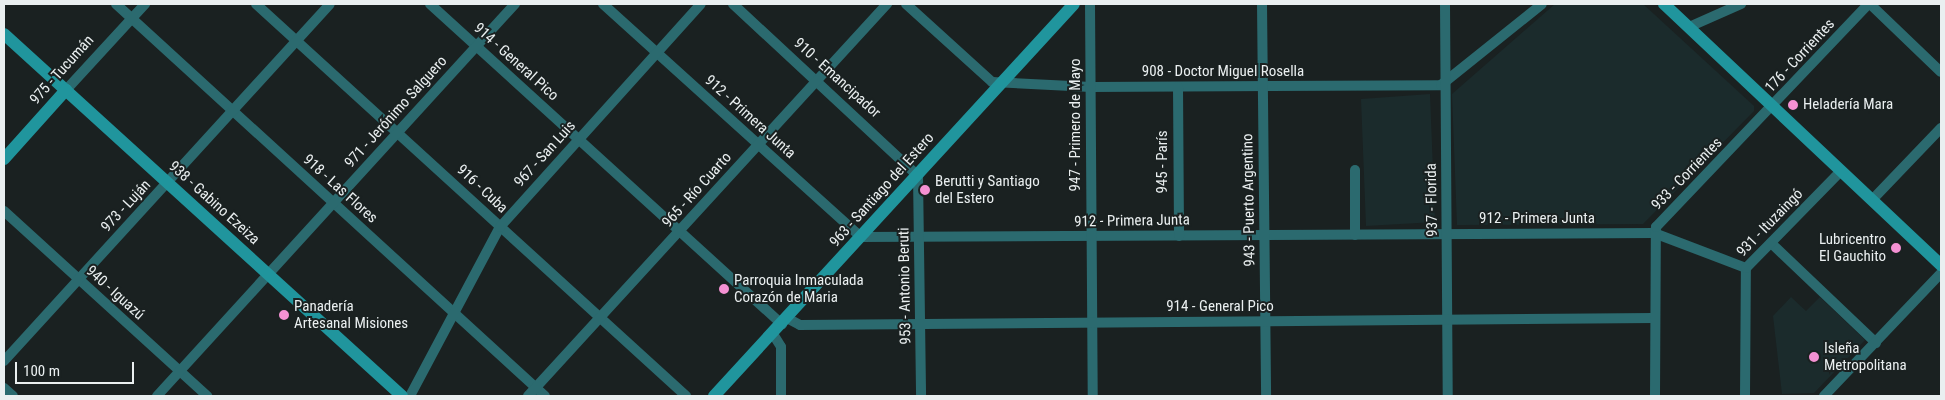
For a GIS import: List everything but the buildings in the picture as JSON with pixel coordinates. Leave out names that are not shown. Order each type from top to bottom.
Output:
[{"type":"street","name":"918 - Las Flores","points":[[116,4],[545,396]]},
{"type":"street","name":"975 - Tucumán","points":[[4,159],[145,4]]},
{"type":"street","name":"916 - Cuba","points":[[256,4],[686,396]]},
{"type":"street","name":"973 - Luján","points":[[4,360],[330,4]]},
{"type":"street","name":"914 - General Pico","points":[[430,4],[680,232],[785,321],[800,325],[1654,318]]},
{"type":"street","name":"971 - Jerónimo Salguero","points":[[157,396],[515,4]]},
{"type":"street","name":"912 - Primera Junta","points":[[603,4],[861,237],[1448,234],[1655,230],[1746,268]]},
{"type":"street","name":"967 - San Luis","points":[[410,396],[453,311],[500,227],[701,4]]},
{"type":"street","name":"910 - Emancipador","points":[[733,4],[818,80],[918,176]]},
{"type":"street","name":"965 - Río Cuarto","points":[[528,396],[887,4]]},
{"type":"street","points":[[906,4],[999,85]]},
{"type":"street","name":"963 - Santiago del Estero","points":[[714,396],[785,321],[1074,4]]},
{"type":"street","name":"947 - Primero de Mayo","points":[[1090,4],[1093,396]]},
{"type":"street","name":"943 - Puerto Argentino","points":[[1262,4],[1266,396]]},
{"type":"street","name":"937 - Florida","points":[[1445,4],[1448,396]]},
{"type":"street","points":[[1446,84],[1542,4]]},
{"type":"street","points":[[1664,4],[1941,265]]},
{"type":"street","points":[[1689,27],[1741,4]]},
{"type":"street","points":[[1869,4],[1941,72]]},
{"type":"street","name":"176 - Corrientes","points":[[1774,107],[1869,4]]},
{"type":"street","name":"938 - Gabino Ezeiza","points":[[4,34],[402,396]]},
{"type":"street","name":"908 - Doctor Miguel Rosella","points":[[999,85],[1178,87],[1446,84]]},
{"type":"street","name":"945 - París","points":[[1178,87],[1179,236]]},
{"type":"street","name":"933 - Corrientes","points":[[1655,396],[1655,230],[1774,107]]},
{"type":"street","points":[[1872,200],[1941,128]]},
{"type":"street","points":[[1355,170],[1355,234]]},
{"type":"street","name":"931 - Ituzaingó","points":[[1745,396],[1746,268],[1842,170]]},
{"type":"street","name":"953 - Antonio Beruti","points":[[918,176],[921,396]]},
{"type":"street","name":"940 - Iguazú","points":[[4,211],[207,396]]},
{"type":"street","points":[[1771,243],[1876,343]]},
{"type":"street","points":[[1824,396],[1941,273]]},
{"type":"street","points":[[772,334],[780,346],[781,396]]},
{"type":"street","points":[[4,388],[13,396]]},
{"type":"shaded area","points":[[1555,4],[1643,4],[1754,106],[1754,111],[1643,224],[1457,225],[1452,94]]},
{"type":"shaded area","points":[[1430,94],[1435,222],[1366,226],[1361,99]]},
{"type":"shaded area","name":"Isleña Metropolitana","points":[[1791,297],[1806,311],[1820,297],[1865,340],[1814,393],[1782,394],[1773,316]]},
{"type":"place","name":"Heladería Mara","points":[[1793,105]]},
{"type":"place","name":"Berutti y Santiago del Estero","points":[[925,190]]},
{"type":"place","name":"Lubricentro El Gauchito","points":[[1896,248]]},
{"type":"place","name":"Parroquia Inmaculada Corazón de Maria","points":[[724,289]]},
{"type":"place","name":"Panadería Artesanal Misiones","points":[[284,315]]},
{"type":"place","name":"Isleña Metropolitana","points":[[1814,357]]}]
